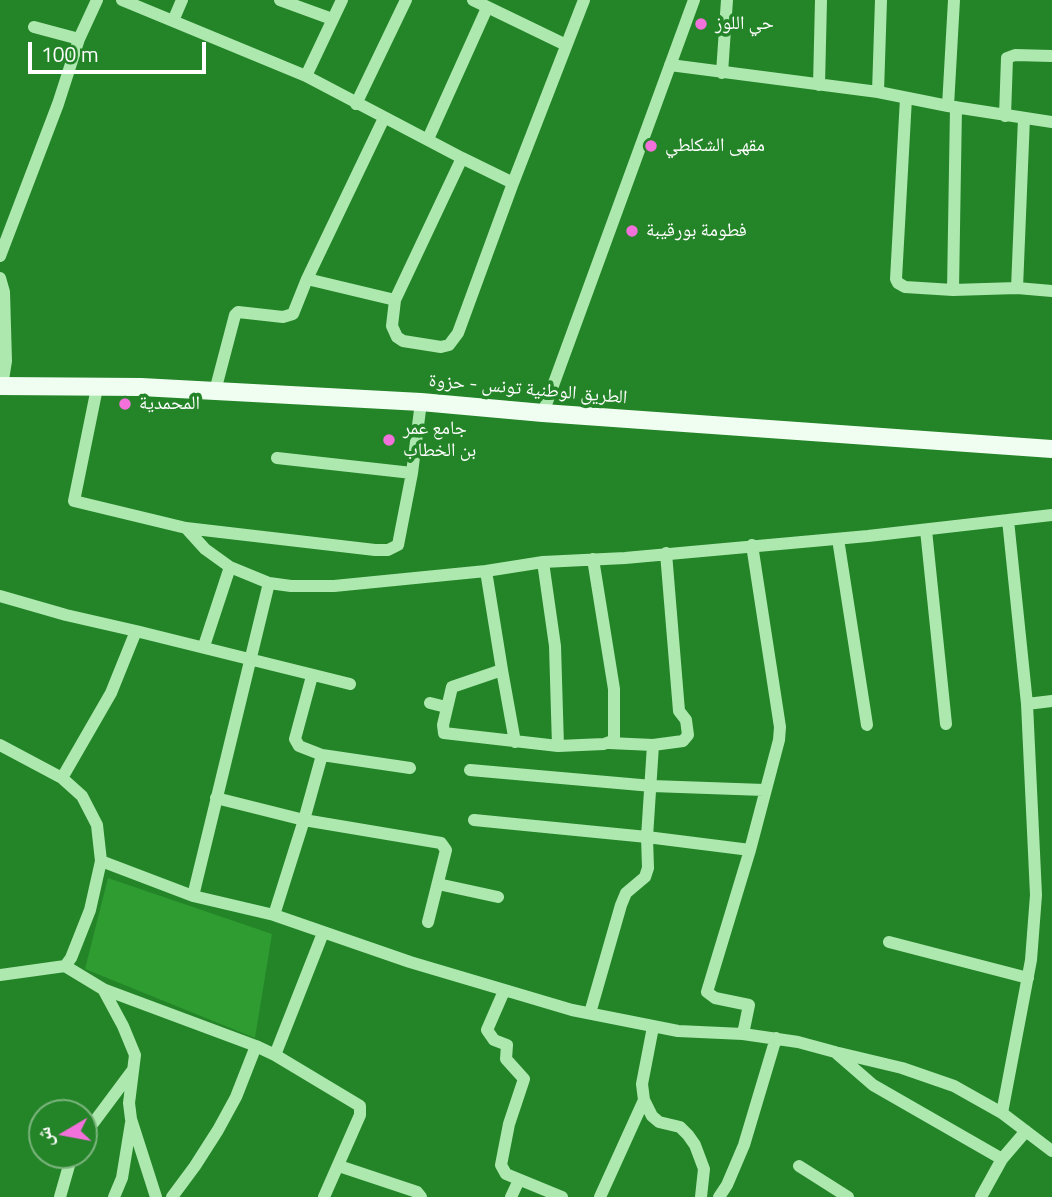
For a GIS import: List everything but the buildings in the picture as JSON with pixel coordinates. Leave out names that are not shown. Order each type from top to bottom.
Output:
[{"type":"main road","name":"الطريق الوطنية تونس - حزوة","points":[[1,386],[141,387],[421,402],[1052,449]]},
{"type":"street","points":[[0,256],[58,104],[79,39],[97,0]]},
{"type":"street","points":[[122,0],[306,76],[513,183]]},
{"type":"street","points":[[173,21],[182,0]]},
{"type":"street","points":[[280,0],[332,19]]},
{"type":"street","points":[[306,76],[342,0]]},
{"type":"street","points":[[356,104],[406,0]]},
{"type":"street","points":[[473,0],[566,46]]},
{"type":"street","points":[[462,158],[396,300],[392,326],[397,337],[403,341],[441,347],[455,340],[584,0]]},
{"type":"street","points":[[542,413],[694,0]]},
{"type":"street","points":[[722,73],[727,0]]},
{"type":"street","points":[[819,85],[821,0]]},
{"type":"street","points":[[878,92],[881,0]]},
{"type":"street","points":[[953,289],[954,0]]},
{"type":"street","points":[[428,139],[487,8]]},
{"type":"street","points":[[34,27],[79,39]]},
{"type":"street","points":[[1005,116],[1007,58],[1015,55],[1052,56]]},
{"type":"street","points":[[670,65],[878,92],[952,107],[1052,122]]},
{"type":"street","points":[[906,98],[896,279],[905,287],[1052,291]]},
{"type":"street","points":[[215,391],[234,315],[238,312],[283,317],[293,314],[384,118]]},
{"type":"street","points":[[1017,288],[1024,118]]},
{"type":"street","points":[[307,279],[396,300]]},
{"type":"street","points":[[1,280],[6,360],[1,386]]},
{"type":"street","points":[[97,388],[75,500],[186,528],[388,550],[398,545],[402,534],[421,402]]},
{"type":"street","points":[[277,458],[412,473]]},
{"type":"street","points":[[186,528],[205,549],[230,567],[269,583],[306,588],[486,571],[543,562],[926,530],[1052,515]]},
{"type":"street","points":[[1002,1113],[1028,978],[1036,895],[1027,704],[1008,520]]},
{"type":"street","points":[[926,530],[946,724]]},
{"type":"street","points":[[838,538],[867,725]]},
{"type":"street","points":[[743,1034],[749,1005],[715,998],[707,992],[750,850],[779,740],[780,727],[752,545]]},
{"type":"street","points":[[502,670],[455,685],[450,691],[446,707],[444,733],[558,746],[609,743],[653,745],[683,741],[688,734],[686,720],[679,711],[666,553]]},
{"type":"street","points":[[593,559],[614,689],[614,738],[609,743]]},
{"type":"street","points":[[543,562],[555,646],[558,746]]},
{"type":"street","points":[[204,646],[230,567]]},
{"type":"street","points":[[486,571],[515,742]]},
{"type":"street","points":[[192,896],[269,583]]},
{"type":"street","points":[[0,596],[66,615],[204,646],[349,684]]},
{"type":"street","points":[[62,778],[111,693],[136,631]]},
{"type":"street","points":[[312,676],[295,739],[299,746],[322,755],[410,768]]},
{"type":"street","points":[[1027,704],[1052,701]]},
{"type":"street","points":[[430,703],[446,707]]},
{"type":"street","points":[[0,744],[62,778],[82,796],[97,825],[101,862],[90,911],[71,958],[65,966]]},
{"type":"street","points":[[590,1013],[621,905],[626,893],[645,877],[648,868],[647,837],[653,745]]},
{"type":"street","points":[[274,915],[322,755]]},
{"type":"street","points":[[470,770],[652,786],[764,790]]},
{"type":"street","points":[[216,798],[304,820],[440,843],[446,850],[428,922]]},
{"type":"street","points":[[474,820],[750,850]]},
{"type":"street","points":[[101,862],[192,896],[274,915],[504,991],[653,1027],[776,1038],[902,1068],[954,1086],[1002,1113],[1052,1151]]},
{"type":"street","points":[[438,884],[498,897]]},
{"type":"street","points":[[275,1055],[323,933]]},
{"type":"street","points":[[889,942],[1028,978]]},
{"type":"street","points":[[0,975],[65,966],[103,989],[275,1055],[360,1106],[360,1115],[324,1197]]},
{"type":"street","points":[[103,989],[135,1055],[129,1103],[131,1119],[156,1197]]},
{"type":"street","points":[[504,991],[487,1030],[495,1040],[507,1045],[506,1059],[524,1079],[509,1124],[501,1166],[506,1174],[562,1197]]},
{"type":"street","points":[[653,1027],[642,1084],[644,1100],[652,1116],[659,1122],[680,1127],[695,1145],[704,1169],[701,1197]]},
{"type":"street","points":[[719,1197],[744,1145],[776,1038]]},
{"type":"street","points":[[172,1197],[224,1119],[236,1097],[256,1046]]},
{"type":"street","points":[[835,1052],[873,1085],[1002,1159]]},
{"type":"street","points":[[98,1117],[134,1068]]},
{"type":"street","points":[[600,1197],[644,1100]]},
{"type":"street","points":[[114,1197],[122,1178],[131,1119]]},
{"type":"street","points":[[981,1197],[1002,1159],[1026,1131]]},
{"type":"street","points":[[339,1166],[417,1192],[421,1197]]},
{"type":"street","points":[[799,1166],[848,1197]]},
{"type":"street","points":[[60,1197],[68,1169]]},
{"type":"street","points":[[511,1197],[519,1180]]},
{"type":"green space","points":[[108,878],[272,934],[255,1038],[85,969]]},
{"type":"place","name":"حي اللوز","points":[[701,24]]},
{"type":"place","name":"مقهى الشكلطي","points":[[651,146]]},
{"type":"place","name":"فطومة بورقيبة","points":[[632,231]]},
{"type":"place","name":"المحمدية","points":[[125,404]]},
{"type":"place","name":"جامع عمر بن الخطاب","points":[[389,440]]}]
